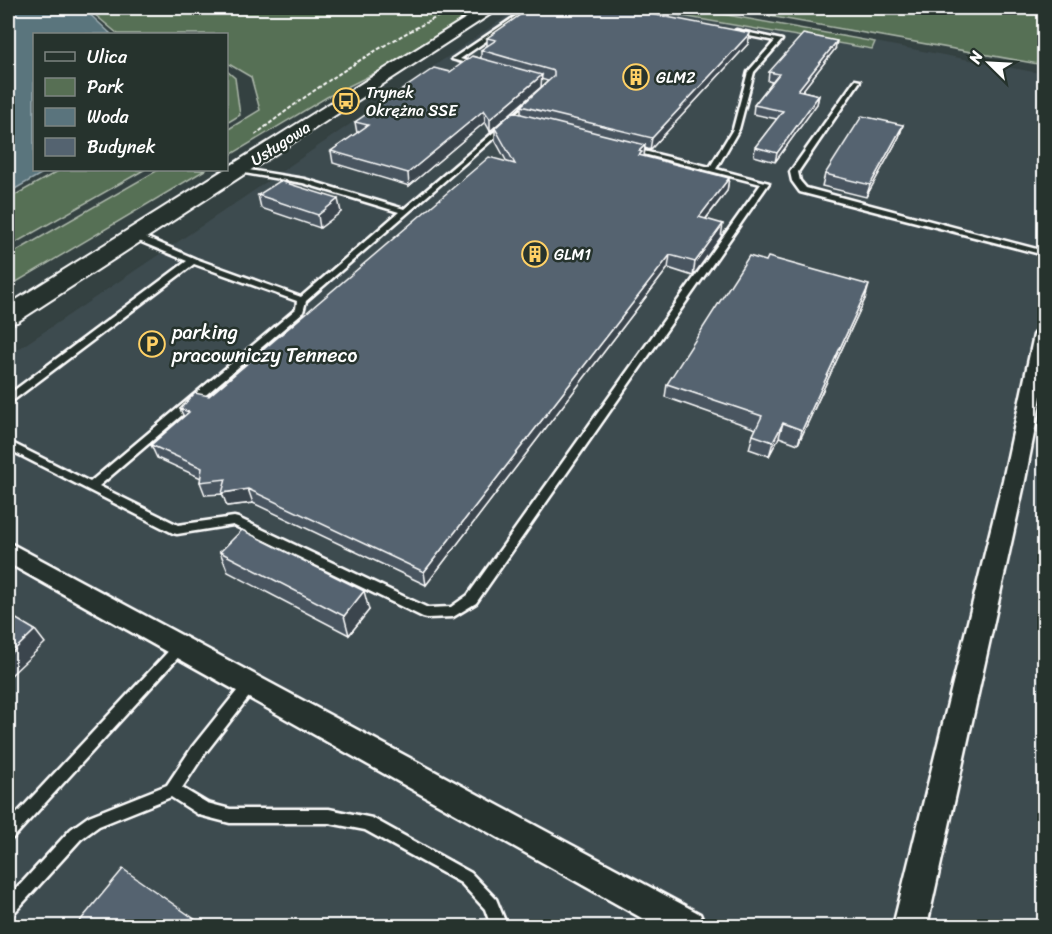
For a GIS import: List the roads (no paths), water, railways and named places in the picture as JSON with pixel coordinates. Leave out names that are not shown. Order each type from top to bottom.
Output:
[{"type":"street","name":"Usługowa","points":[[8,316],[492,8]]},
{"type":"street","points":[[910,927],[1009,504],[1044,335]]},
{"type":"street","points":[[8,552],[688,927]]},
{"type":"lane","points":[[488,69],[455,58],[531,8]]},
{"type":"lane","points":[[712,170],[736,129],[751,72],[779,40],[724,29]]},
{"type":"lane","points":[[857,81],[794,172],[796,181],[802,190],[1044,253]]},
{"type":"lane","points":[[91,487],[300,310],[302,300],[535,99]]},
{"type":"lane","points":[[512,120],[523,123]]},
{"type":"lane","points":[[8,445],[177,530],[234,521],[428,613],[453,612],[472,599],[765,183],[618,147]]},
{"type":"lane","points":[[239,170],[304,181],[403,211]]},
{"type":"lane","points":[[135,236],[193,261],[302,300]]},
{"type":"lane","points":[[8,400],[193,261]]},
{"type":"lane","points":[[8,833],[181,646]]},
{"type":"lane","points":[[8,909],[76,834],[94,821],[171,790],[250,684]]},
{"type":"lane","points":[[171,790],[204,810],[230,816],[329,816],[367,823],[466,878],[491,904],[499,927]]},
{"type":"water","points":[[8,8],[83,8],[110,33],[33,33],[33,171],[46,171],[8,193]]},
{"type":"place","name":"GLM2","points":[[636,77]]},
{"type":"place","name":"Trynek Okrężna SSE","points":[[346,101]]},
{"type":"place","name":"GLM1","points":[[535,254]]},
{"type":"place","name":"parking pracowniczy Tenneco","points":[[152,344]]}]
